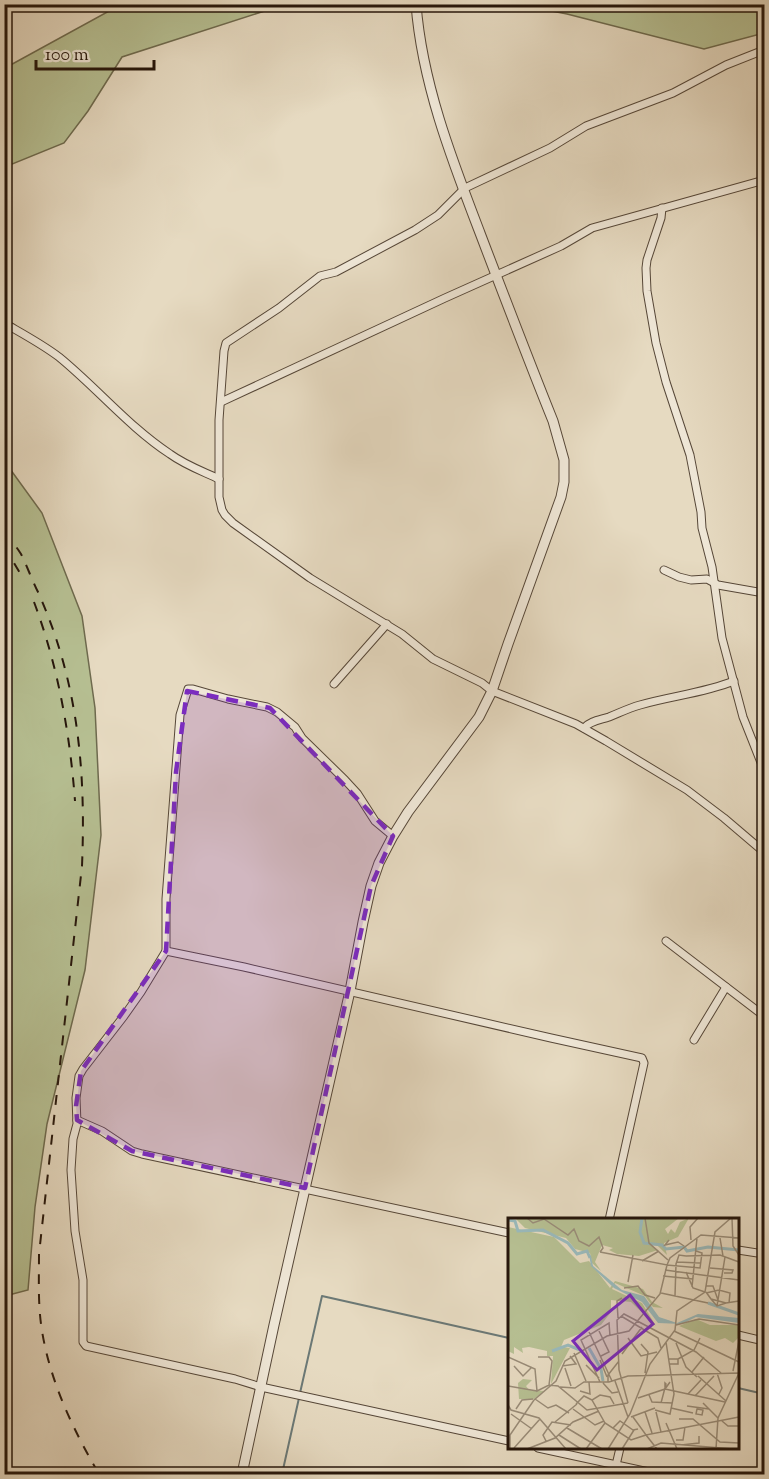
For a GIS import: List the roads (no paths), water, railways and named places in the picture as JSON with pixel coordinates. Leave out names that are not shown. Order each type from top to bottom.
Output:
[{"type":"street","points":[[242,1474],[350,991],[371,886],[379,863],[393,836],[408,812],[479,717],[492,691],[561,497],[565,471],[564,460],[552,421],[463,189],[433,97],[425,67],[416,7]]},
{"type":"street","points":[[765,50],[726,65],[673,93],[586,126],[550,148],[463,189],[438,215],[415,230],[336,272],[320,276],[279,308],[226,343],[221,402],[219,479],[220,504],[225,515],[310,578],[387,624],[433,659],[483,683],[492,691],[584,728],[687,790],[765,852]]},
{"type":"street","points":[[221,402],[561,246],[592,228],[765,180]]},
{"type":"street","points":[[662,208],[661,218],[647,260],[646,276],[658,353],[690,455],[702,528],[712,567],[722,638],[743,717],[765,770]]},
{"type":"street","points":[[4,324],[32,338],[59,358],[160,447],[184,463],[219,479]]},
{"type":"street","points":[[664,570],[680,578],[707,579],[718,585],[765,593]]},
{"type":"street","points":[[334,684],[387,624]]},
{"type":"street","points":[[584,728],[596,721],[642,705],[700,692],[734,681]]},
{"type":"street","points":[[393,836],[375,821],[350,785],[303,740],[295,727],[277,712],[267,707],[193,689],[187,691],[180,715],[166,899],[166,951],[141,992],[80,1074],[76,1098],[77,1120],[71,1170],[75,1231],[83,1280],[83,1344],[261,1387],[508,1441]]},
{"type":"street","points":[[666,941],[765,1016]]},
{"type":"street","points":[[166,951],[640,1057],[644,1063],[609,1218]]},
{"type":"street","points":[[694,1040],[726,987]]},
{"type":"street","points":[[77,1120],[102,1131],[132,1151],[508,1233]]},
{"type":"street","points":[[739,1250],[765,1254]]},
{"type":"street","points":[[739,1335],[765,1341]]},
{"type":"street","points":[[543,1449],[658,1474]]},
{"type":"street","points":[[616,1465],[620,1449]]},
{"type":"waterway","points":[[300,1393],[322,1296],[508,1338]]},
{"type":"waterway","points":[[739,1388],[764,1394]]},
{"type":"waterway","points":[[282,1474],[299,1398]]},
{"type":"railway","points":[[4,532],[21,554],[52,625],[71,692],[77,726],[82,795],[82,866],[39,1254],[39,1298],[44,1344],[55,1383],[62,1402],[99,1474]]},
{"type":"railway","points":[[4,546],[24,580]]},
{"type":"railway","points":[[34,602],[50,651],[62,700],[75,801]]}]
